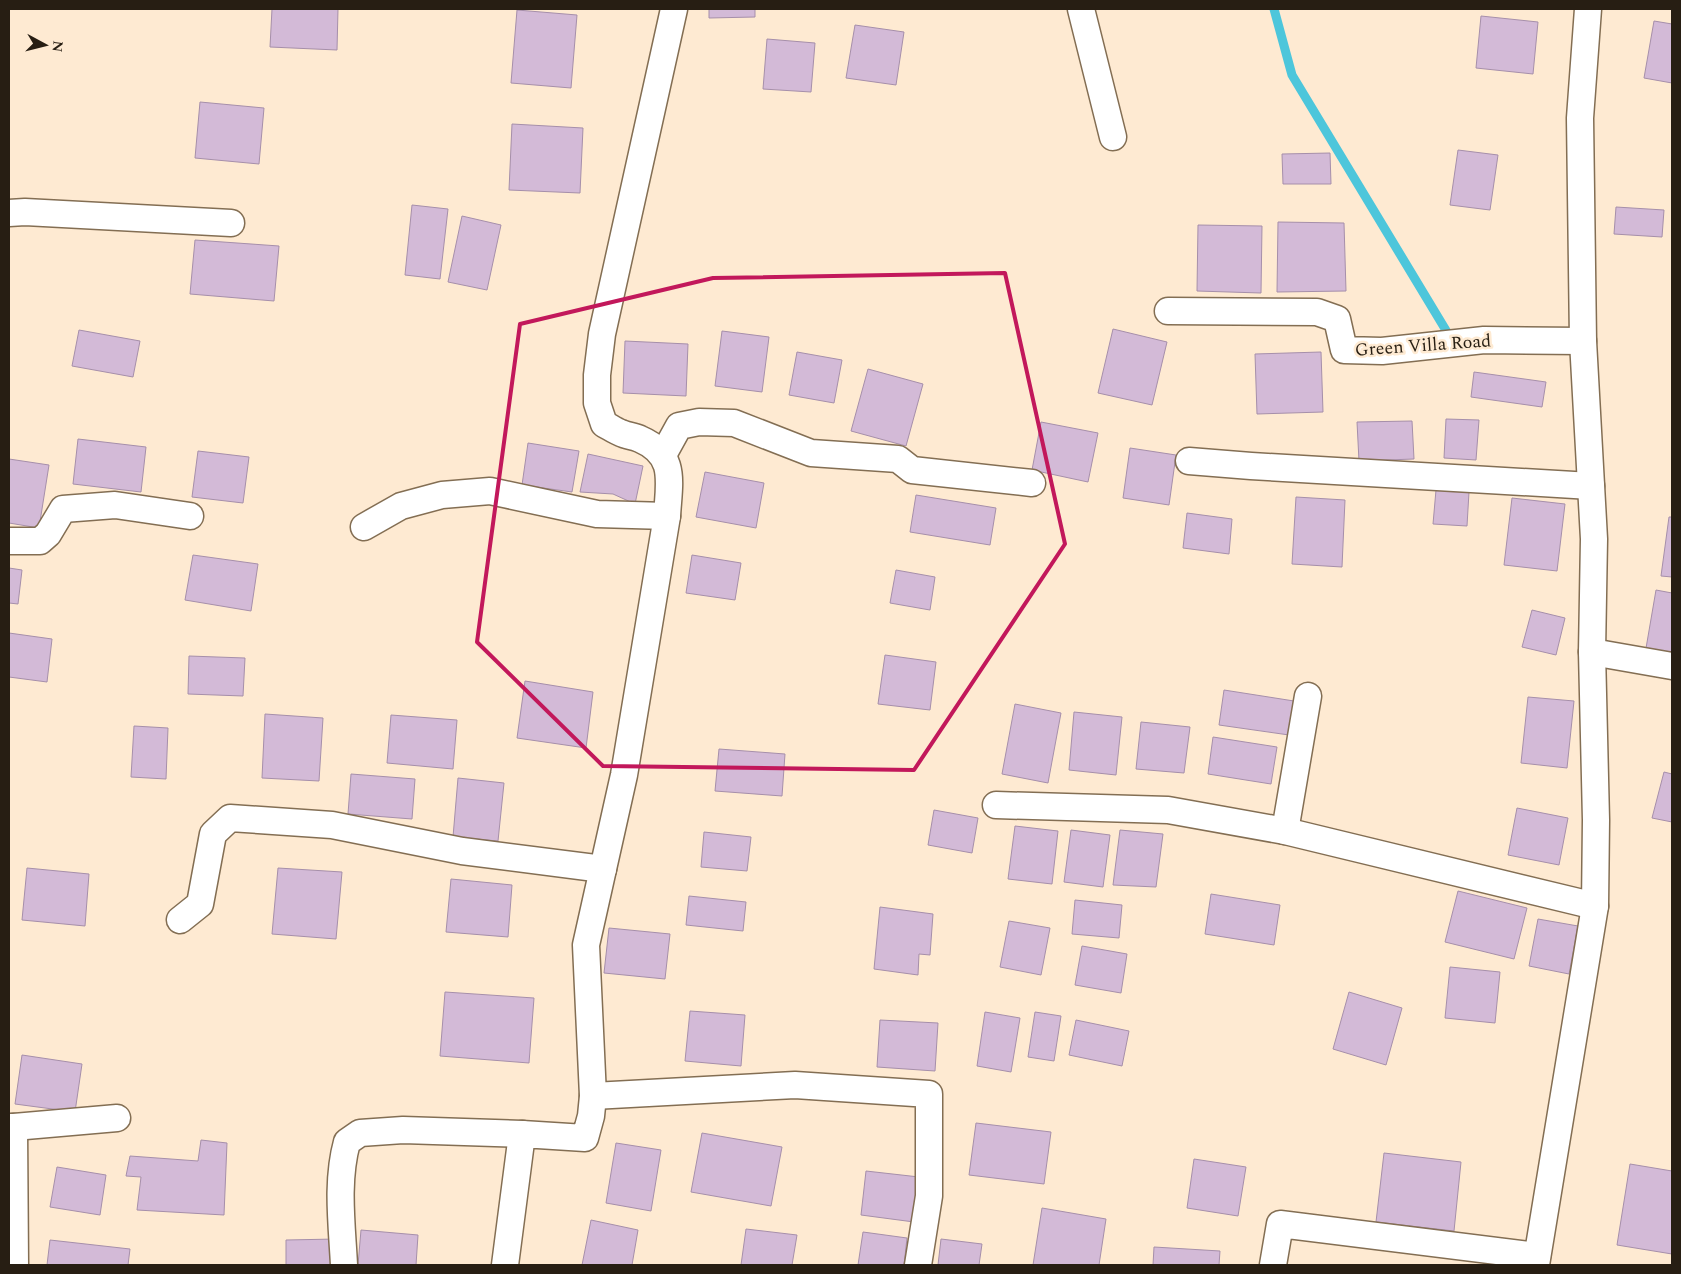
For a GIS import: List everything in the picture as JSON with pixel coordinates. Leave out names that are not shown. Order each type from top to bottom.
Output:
[{"type":"street","points":[[344,1265],[341,1210],[342,1161],[347,1142],[360,1134],[403,1130],[585,1138],[591,1116],[593,1096],[586,944],[624,775],[667,516],[670,473],[663,455],[655,447],[639,438],[621,433],[604,424],[597,403],[597,375],[602,334],[674,9]]},
{"type":"street","points":[[1080,9],[1113,137]]},
{"type":"street","points":[[1273,1265],[1280,1224],[1537,1260],[1595,906],[1596,820],[1592,652],[1594,540],[1584,341],[1580,118],[1588,9]]},
{"type":"street","points":[[9,213],[25,212],[231,223]]},
{"type":"street","name":"Green Villa Road","points":[[1168,311],[1316,312],[1337,319],[1344,350],[1382,351],[1484,340],[1584,341]]},
{"type":"street","points":[[663,455],[679,426],[699,422],[734,423],[811,452],[898,459],[912,470],[1032,483]]},
{"type":"street","points":[[1189,461],[1260,467],[1591,486]]},
{"type":"street","points":[[364,527],[402,506],[442,495],[490,491],[597,514],[667,516]]},
{"type":"street","points":[[9,541],[40,541],[48,534],[63,509],[115,505],[190,516]]},
{"type":"street","points":[[1592,652],[1672,666]]},
{"type":"street","points":[[1285,831],[1308,696]]},
{"type":"street","points":[[996,805],[1168,810],[1285,831],[1595,906]]},
{"type":"street","points":[[180,920],[200,904],[213,834],[230,818],[332,825],[462,851],[603,869]]},
{"type":"street","points":[[593,1096],[795,1085],[929,1094],[929,1196],[918,1265]]},
{"type":"street","points":[[15,1265],[11,1127],[117,1118]]},
{"type":"street","points":[[505,1265],[522,1134]]},
{"type":"highlighted area","points":[[1005,273],[1065,544],[914,770],[603,766],[477,642],[520,324],[713,278]]},
{"type":"building","points":[[272,9],[338,9],[337,50],[270,47]]},
{"type":"building","points":[[709,9],[755,9],[755,17],[709,18]]},
{"type":"building","points":[[517,10],[577,15],[571,88],[511,83]]},
{"type":"building","points":[[1481,16],[1538,22],[1533,74],[1476,68]]},
{"type":"building","points":[[1654,21],[1672,24],[1672,83],[1644,78]]},
{"type":"building","points":[[855,25],[904,32],[896,85],[846,78]]},
{"type":"building","points":[[767,39],[815,43],[811,92],[763,89]]},
{"type":"building","points":[[200,102],[264,108],[259,164],[195,158]]},
{"type":"building","points":[[512,124],[583,128],[580,193],[509,190]]},
{"type":"building","points":[[1458,150],[1498,155],[1490,210],[1450,205]]},
{"type":"building","points":[[1330,153],[1331,184],[1283,184],[1282,154]]},
{"type":"building","points":[[412,205],[448,209],[440,279],[405,275]]},
{"type":"building","points":[[1616,207],[1664,210],[1662,237],[1614,234]]},
{"type":"building","points":[[462,216],[501,225],[487,290],[448,282]]},
{"type":"building","points":[[1278,222],[1344,223],[1346,291],[1277,292]]},
{"type":"building","points":[[1198,225],[1262,226],[1261,293],[1197,291]]},
{"type":"building","points":[[195,240],[279,246],[274,301],[190,294]]},
{"type":"building","points":[[1113,329],[1167,342],[1152,405],[1098,393]]},
{"type":"building","points":[[79,330],[140,341],[133,377],[72,366]]},
{"type":"building","points":[[722,331],[769,337],[762,392],[715,386]]},
{"type":"building","points":[[625,341],[688,344],[686,396],[623,393]]},
{"type":"building","points":[[797,352],[842,360],[834,403],[789,395]]},
{"type":"building","points":[[1321,352],[1323,412],[1257,414],[1255,354]]},
{"type":"building","points":[[868,369],[923,384],[906,446],[851,431]]},
{"type":"building","points":[[1474,372],[1546,382],[1542,407],[1471,397]]},
{"type":"building","points":[[1446,419],[1479,420],[1476,460],[1444,458]]},
{"type":"building","points":[[1412,421],[1414,459],[1359,461],[1357,422]]},
{"type":"building","points":[[1041,422],[1098,433],[1088,482],[1032,470]]},
{"type":"building","points":[[78,439],[146,447],[141,492],[73,484]]},
{"type":"building","points":[[528,443],[579,451],[572,492],[522,485]]},
{"type":"building","points":[[1130,448],[1176,455],[1169,505],[1123,498]]},
{"type":"building","points":[[198,451],[249,457],[243,503],[192,497]]},
{"type":"building","points":[[588,454],[643,466],[635,504],[613,494],[580,492]]},
{"type":"building","points":[[9,459],[49,465],[39,528],[9,523]]},
{"type":"building","points":[[705,472],[764,483],[756,528],[696,517]]},
{"type":"building","points":[[1436,490],[1469,492],[1467,526],[1433,524]]},
{"type":"building","points":[[916,495],[996,508],[990,545],[910,532]]},
{"type":"building","points":[[1296,497],[1345,500],[1342,567],[1292,564]]},
{"type":"building","points":[[1512,498],[1565,504],[1557,571],[1504,565]]},
{"type":"building","points":[[1187,513],[1232,519],[1229,554],[1183,548]]},
{"type":"building","points":[[1669,517],[1672,517],[1672,577],[1661,576]]},
{"type":"building","points":[[193,555],[258,564],[251,611],[185,600]]},
{"type":"building","points":[[692,555],[741,563],[735,600],[686,593]]},
{"type":"building","points":[[9,568],[22,570],[18,604],[9,603]]},
{"type":"building","points":[[896,570],[935,577],[930,610],[890,603]]},
{"type":"building","points":[[1656,590],[1672,593],[1672,658],[1645,654]]},
{"type":"building","points":[[1532,610],[1565,618],[1556,655],[1522,647]]},
{"type":"building","points":[[9,633],[52,639],[47,682],[9,677]]},
{"type":"building","points":[[885,655],[936,662],[930,710],[878,704]]},
{"type":"building","points":[[189,656],[245,658],[243,696],[188,694]]},
{"type":"building","points":[[525,681],[593,692],[586,748],[517,738]]},
{"type":"building","points":[[1224,690],[1294,701],[1289,735],[1219,725]]},
{"type":"building","points":[[1528,697],[1574,701],[1567,768],[1521,763]]},
{"type":"building","points":[[1015,704],[1061,713],[1048,783],[1002,774]]},
{"type":"building","points":[[1074,712],[1122,717],[1116,775],[1069,770]]},
{"type":"building","points":[[265,714],[323,718],[319,781],[262,778]]},
{"type":"building","points":[[391,715],[457,720],[453,769],[387,763]]},
{"type":"building","points":[[1141,722],[1190,727],[1184,773],[1136,769]]},
{"type":"building","points":[[134,726],[168,728],[166,779],[131,777]]},
{"type":"building","points":[[1213,737],[1277,747],[1271,784],[1208,774]]},
{"type":"building","points":[[719,749],[785,754],[782,796],[715,791]]},
{"type":"building","points":[[1664,772],[1672,774],[1672,822],[1652,818]]},
{"type":"building","points":[[351,774],[415,779],[412,819],[348,814]]},
{"type":"building","points":[[458,778],[504,783],[498,841],[453,837]]},
{"type":"building","points":[[1517,808],[1568,818],[1559,865],[1508,855]]},
{"type":"building","points":[[934,810],[978,818],[972,853],[928,845]]},
{"type":"building","points":[[1015,826],[1058,831],[1052,884],[1008,879]]},
{"type":"building","points":[[1071,830],[1110,835],[1103,887],[1064,882]]},
{"type":"building","points":[[1120,830],[1163,834],[1156,887],[1113,885]]},
{"type":"building","points":[[704,832],[751,837],[747,871],[701,867]]},
{"type":"building","points":[[27,868],[89,874],[85,926],[22,920]]},
{"type":"building","points":[[278,868],[342,872],[336,939],[272,934]]},
{"type":"building","points":[[451,879],[512,885],[508,937],[446,932]]},
{"type":"building","points":[[1458,891],[1527,908],[1514,959],[1445,942]]},
{"type":"building","points":[[1211,894],[1280,905],[1274,945],[1205,934]]},
{"type":"building","points":[[689,896],[746,902],[743,931],[686,925]]},
{"type":"building","points":[[1075,900],[1122,905],[1119,938],[1072,934]]},
{"type":"building","points":[[880,907],[933,914],[930,955],[919,954],[918,975],[874,969]]},
{"type":"building","points":[[1538,919],[1578,926],[1569,974],[1529,966]]},
{"type":"building","points":[[1009,921],[1050,928],[1041,975],[1000,967]]},
{"type":"building","points":[[609,928],[670,934],[665,979],[604,973]]},
{"type":"building","points":[[1082,946],[1127,954],[1121,993],[1075,985]]},
{"type":"building","points":[[1450,967],[1500,972],[1495,1023],[1445,1018]]},
{"type":"building","points":[[445,992],[534,998],[529,1063],[440,1056]]},
{"type":"building","points":[[1349,992],[1402,1008],[1386,1065],[1333,1049]]},
{"type":"building","points":[[690,1011],[745,1015],[741,1066],[685,1061]]},
{"type":"building","points":[[985,1012],[1020,1018],[1011,1072],[977,1066]]},
{"type":"building","points":[[1035,1012],[1061,1016],[1054,1061],[1028,1057]]},
{"type":"building","points":[[880,1020],[938,1023],[935,1071],[877,1067]]},
{"type":"building","points":[[1076,1020],[1129,1031],[1122,1066],[1069,1055]]},
{"type":"building","points":[[22,1055],[82,1064],[75,1112],[15,1104]]},
{"type":"building","points":[[976,1123],[1051,1132],[1044,1184],[969,1175]]},
{"type":"building","points":[[702,1133],[782,1147],[771,1206],[691,1192]]},
{"type":"building","points":[[201,1140],[227,1143],[224,1215],[137,1210],[141,1177],[126,1176],[130,1156],[198,1161]]},
{"type":"building","points":[[616,1143],[661,1150],[651,1211],[606,1203]]},
{"type":"building","points":[[1384,1153],[1461,1162],[1454,1231],[1376,1222]]},
{"type":"building","points":[[1194,1159],[1246,1167],[1238,1216],[1187,1208]]},
{"type":"building","points":[[1630,1164],[1672,1171],[1672,1254],[1617,1245]]},
{"type":"building","points":[[57,1167],[106,1175],[100,1215],[50,1207]]},
{"type":"building","points":[[866,1171],[919,1177],[914,1222],[861,1215]]},
{"type":"building","points":[[1042,1208],[1106,1219],[1099,1265],[1033,1265]]},
{"type":"building","points":[[591,1220],[638,1230],[632,1265],[582,1265]]},
{"type":"building","points":[[746,1229],[797,1235],[792,1265],[741,1265]]},
{"type":"building","points":[[361,1230],[418,1235],[416,1265],[358,1265]]},
{"type":"building","points":[[863,1232],[907,1238],[904,1265],[858,1265]]},
{"type":"building","points":[[336,1239],[336,1265],[286,1265],[286,1240]]},
{"type":"building","points":[[941,1239],[982,1244],[979,1265],[938,1265]]},
{"type":"building","points":[[50,1240],[130,1249],[128,1265],[47,1265]]},
{"type":"building","points":[[1154,1247],[1220,1251],[1219,1265],[1153,1265]]},
{"type":"waterway","points":[[1274,9],[1292,75],[1450,337]]}]
